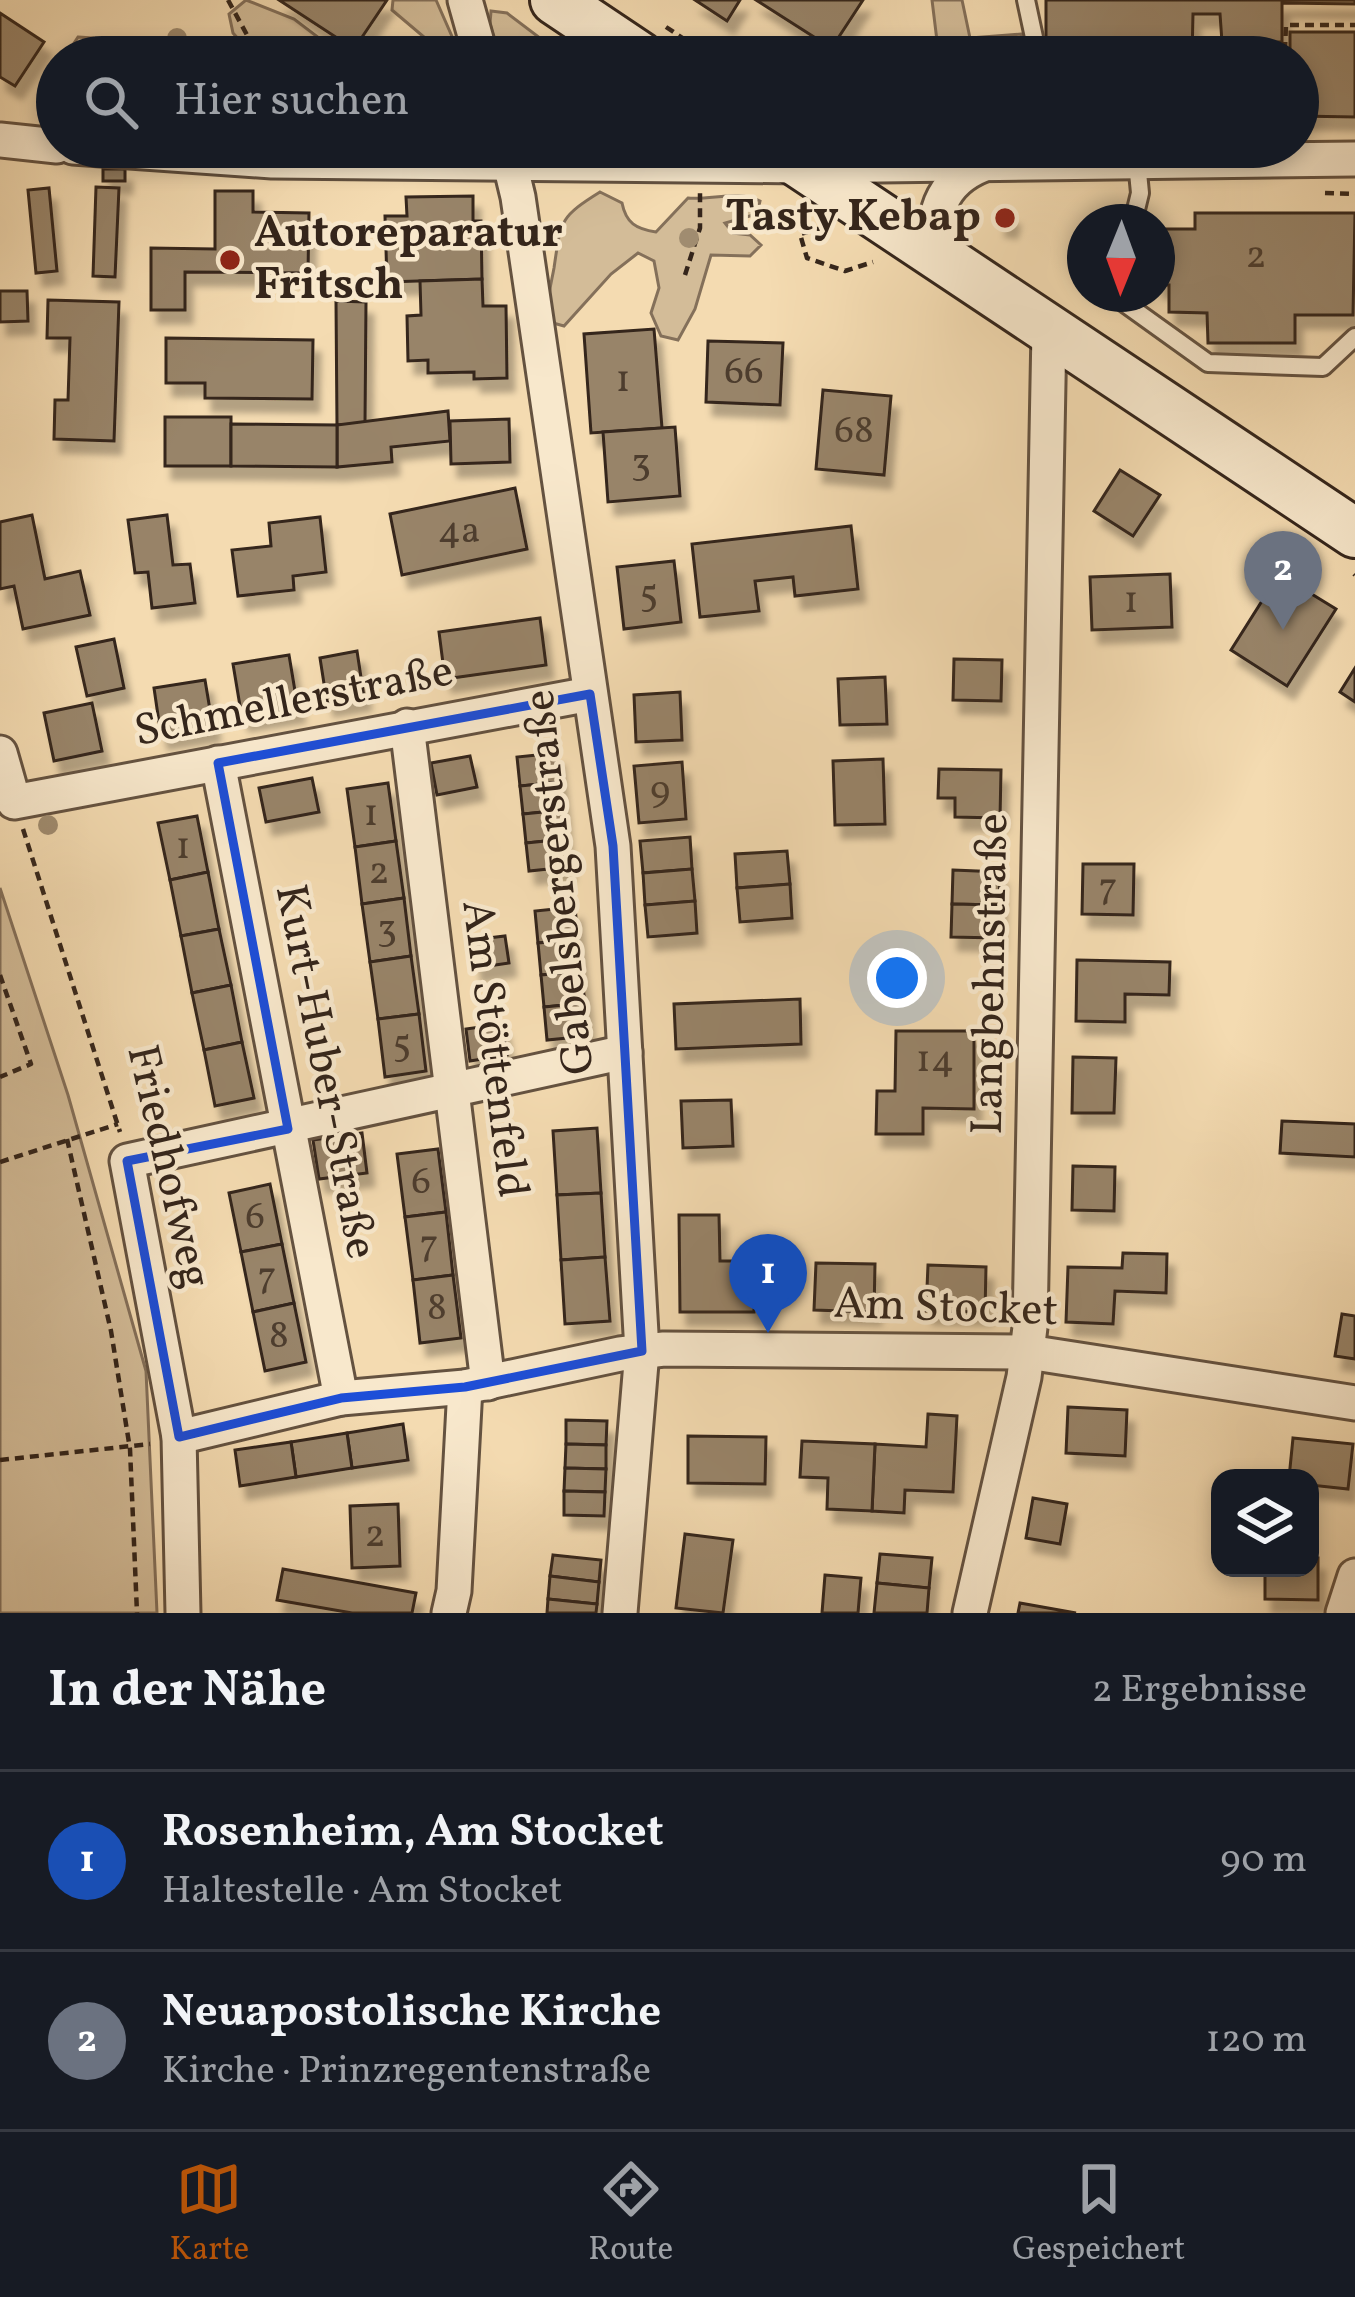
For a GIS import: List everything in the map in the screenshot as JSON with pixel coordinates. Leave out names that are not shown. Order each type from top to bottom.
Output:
[{"type":"main road","points":[[555,0],[609,36]]},
{"type":"main road","points":[[807,168],[1355,533]]},
{"type":"street","points":[[465,0],[475,36]]},
{"type":"street","points":[[0,140],[36,144]]},
{"type":"street","points":[[1319,159],[1355,159]]},
{"type":"street","name":"Gabelsbergerstraße","points":[[510,168],[613,846],[642,1351],[620,1613]]},
{"type":"street","points":[[942,259],[935,220],[945,192],[975,168]]},
{"type":"street","name":"Langbehnstraße","points":[[970,1613],[1028,1352],[1048,330]]},
{"type":"street","name":"Schmellerstraße","points":[[14,802],[590,694]]},
{"type":"street","name":"Am Stöttenfeld","points":[[407,726],[454,1092],[477,1385],[449,1613]]},
{"type":"street","points":[[0,753],[14,802]]},
{"type":"street","name":"Kurt-Huber-Straße","points":[[218,763],[341,1398]]},
{"type":"street","points":[[127,1161],[625,1052]]},
{"type":"street","name":"Friedhofweg","points":[[127,1161],[179,1437],[183,1613]]},
{"type":"street","name":"Am Stocket","points":[[179,1437],[341,1398],[477,1385],[642,1351],[1028,1352],[1355,1403]]},
{"type":"street","points":[[1343,1613],[1355,1576]]},
{"type":"lane","points":[[1026,0],[1034,36]]},
{"type":"lane","points":[[1137,204],[1138,168]]},
{"type":"lane","points":[[1136,312],[1208,362],[1323,368],[1355,337]]},
{"type":"path","points":[[228,0],[248,36]]},
{"type":"path","points":[[1286,36],[1286,25],[1355,26]]},
{"type":"path","points":[[685,275],[700,228],[700,168]]},
{"type":"path","points":[[830,226],[800,234],[807,258],[844,271],[882,259]]},
{"type":"path","name":"Friedhofweg","points":[[14,802],[127,1161]]},
{"type":"path","points":[[0,975],[31,1064],[0,1077]]},
{"type":"path","points":[[0,1162],[118,1124]]},
{"type":"path","points":[[67,1139],[111,1331],[130,1449],[137,1613]]},
{"type":"path","points":[[0,1460],[130,1449]]},
{"type":"highlighted area","points":[[590,694],[613,846],[642,1351],[465,1387],[341,1398],[179,1437],[127,1161],[288,1129],[218,763]]},
{"type":"shaded area","points":[[246,0],[294,19],[316,36],[236,36],[229,14]]},
{"type":"shaded area","points":[[393,0],[436,0],[452,36],[423,36],[392,10]]},
{"type":"shaded area","points":[[932,0],[962,0],[970,36],[936,36]]},
{"type":"shaded area","points":[[491,11],[507,13],[537,36],[493,36]]},
{"type":"shaded area","points":[[600,192],[622,203],[633,224],[656,232],[688,198],[752,198],[760,201],[757,214],[725,223],[733,233],[750,235],[761,245],[750,256],[711,255],[695,309],[678,340],[661,336],[651,313],[659,288],[654,261],[638,253],[611,274],[564,326],[553,323],[549,296],[564,222]]},
{"type":"shaded area","points":[[0,888],[68,1095],[146,1371],[157,1613],[0,1613]]},
{"type":"building","points":[[279,0],[387,0],[363,36],[334,36]]},
{"type":"building","points":[[695,0],[740,0],[727,21]]},
{"type":"building","points":[[756,0],[863,0],[839,36],[812,36]]},
{"type":"building","points":[[1046,0],[1355,0],[1355,4],[1282,3],[1282,36],[1222,36],[1220,14],[1193,14],[1192,36],[1046,36]]},
{"type":"building","points":[[0,13],[36,37],[36,54],[15,86],[0,77]]},
{"type":"building","points":[[1290,32],[1355,32],[1355,117],[1319,116],[1319,36],[1290,36]]},
{"type":"building","points":[[103,169],[125,169],[125,181],[103,181]]},
{"type":"building","points":[[96,187],[119,188],[115,277],[93,276]]},
{"type":"building","points":[[49,188],[57,271],[36,273],[28,190]]},
{"type":"building","name":"Autoreparatur Fritsch","points":[[215,191],[253,191],[253,212],[309,213],[308,273],[185,272],[185,310],[151,310],[151,248],[215,249]]},
{"type":"building","points":[[473,196],[473,221],[481,221],[482,279],[387,282],[385,216],[407,216],[406,197]]},
{"type":"building","name":"Tasty Kebap","points":[[1001,211],[1013,213],[1010,225],[998,223]]},
{"type":"building","points":[[1195,213],[1355,213],[1353,315],[1295,315],[1295,343],[1208,343],[1207,313],[1169,312],[1175,312],[1175,229],[1195,229]]},
{"type":"building","points":[[482,279],[483,306],[506,306],[507,378],[474,379],[474,372],[428,373],[428,360],[408,361],[407,316],[421,315],[420,281]]},
{"type":"building","points":[[0,291],[27,291],[28,321],[0,322]]},
{"type":"building","points":[[48,300],[119,302],[114,441],[54,439],[55,400],[68,400],[70,338],[47,338]]},
{"type":"building","points":[[336,301],[366,302],[365,424],[337,425]]},
{"type":"building","points":[[654,329],[662,428],[591,433],[584,334]]},
{"type":"building","points":[[166,338],[313,340],[312,399],[205,398],[205,383],[166,383]]},
{"type":"building","points":[[708,341],[783,343],[780,405],[706,402]]},
{"type":"building","points":[[823,390],[891,396],[884,475],[816,469]]},
{"type":"building","points":[[448,411],[450,441],[391,447],[392,462],[337,467],[337,425]]},
{"type":"building","points":[[165,417],[231,417],[231,466],[165,466]]},
{"type":"building","points":[[509,419],[510,462],[451,464],[450,421]]},
{"type":"building","points":[[231,424],[337,425],[337,467],[231,466]]},
{"type":"building","points":[[675,427],[680,496],[608,502],[603,432]]},
{"type":"building","points":[[1120,470],[1160,495],[1133,536],[1094,511]]},
{"type":"building","points":[[515,488],[527,549],[402,575],[390,514]]},
{"type":"building","points":[[32,515],[45,579],[80,571],[90,615],[23,629],[14,586],[0,589],[0,522]]},
{"type":"building","points":[[167,515],[173,565],[190,564],[195,603],[152,608],[148,572],[135,573],[128,520]]},
{"type":"building","points":[[320,517],[326,572],[293,576],[294,590],[238,596],[232,550],[271,546],[269,523]]},
{"type":"building","points":[[851,526],[858,589],[795,596],[793,577],[755,581],[759,611],[700,617],[692,544]]},
{"type":"building","points":[[674,561],[681,622],[624,629],[617,567]]},
{"type":"building","points":[[1170,574],[1172,627],[1092,630],[1090,577]]},
{"type":"building","points":[[1279,574],[1336,609],[1287,686],[1231,650]]},
{"type":"building","points":[[540,618],[546,665],[445,679],[439,632]]},
{"type":"building","points":[[114,639],[124,688],[87,696],[76,647]]},
{"type":"building","points":[[357,651],[364,697],[327,703],[320,658]]},
{"type":"building","points":[[289,655],[298,709],[242,718],[233,664]]},
{"type":"building","points":[[954,659],[1002,660],[1001,701],[953,700]]},
{"type":"building","points":[[1355,668],[1355,702],[1340,692]]},
{"type":"building","points":[[885,677],[887,724],[840,725],[838,679]]},
{"type":"building","points":[[205,680],[213,728],[161,736],[154,688]]},
{"type":"building","points":[[680,692],[682,740],[636,742],[634,695]]},
{"type":"building","points":[[92,703],[102,751],[54,761],[44,713]]},
{"type":"building","points":[[557,753],[560,782],[520,786],[517,757]]},
{"type":"building","points":[[470,756],[477,787],[437,795],[431,763]]},
{"type":"building","points":[[883,759],[885,824],[835,825],[833,761]]},
{"type":"building","points":[[682,762],[686,819],[639,823],[634,766]]},
{"type":"building","points":[[939,769],[1001,770],[1000,818],[955,817],[955,798],[938,798]]},
{"type":"building","points":[[312,778],[319,812],[266,822],[259,788]]},
{"type":"building","points":[[560,782],[563,810],[523,814],[520,786]]},
{"type":"building","points":[[388,783],[396,841],[355,847],[347,789]]},
{"type":"building","points":[[563,810],[565,839],[526,843],[523,814]]},
{"type":"building","points":[[197,816],[208,872],[170,880],[158,823]]},
{"type":"building","points":[[690,837],[692,869],[643,873],[640,841]]},
{"type":"building","points":[[565,839],[568,867],[529,871],[526,843]]},
{"type":"building","points":[[396,841],[404,898],[362,904],[355,847]]},
{"type":"building","points":[[787,851],[790,884],[737,888],[735,854]]},
{"type":"building","points":[[1083,864],[1134,864],[1133,915],[1082,914]]},
{"type":"building","points":[[692,869],[695,901],[645,905],[643,873]]},
{"type":"building","points":[[953,870],[1000,872],[999,905],[952,904]]},
{"type":"building","points":[[208,872],[219,929],[181,936],[170,880]]},
{"type":"building","points":[[790,884],[792,918],[740,922],[737,888]]},
{"type":"building","points":[[404,898],[411,956],[370,962],[362,904]]},
{"type":"building","points":[[695,901],[697,933],[648,937],[645,905]]},
{"type":"building","points":[[952,904],[999,905],[998,938],[951,937]]},
{"type":"building","points":[[575,907],[578,939],[538,943],[535,911]]},
{"type":"building","points":[[219,929],[231,985],[192,993],[181,936]]},
{"type":"building","points":[[505,936],[509,963],[475,968],[471,940]]},
{"type":"building","points":[[578,939],[581,971],[541,975],[538,943]]},
{"type":"building","points":[[411,956],[419,1014],[378,1019],[370,962]]},
{"type":"building","points":[[1077,960],[1170,962],[1169,995],[1125,994],[1125,1022],[1076,1021]]},
{"type":"building","points":[[581,971],[585,1003],[544,1007],[541,975]]},
{"type":"building","points":[[231,985],[242,1042],[204,1050],[192,993]]},
{"type":"building","points":[[800,999],[801,1044],[676,1049],[674,1004]]},
{"type":"building","points":[[585,1003],[588,1036],[547,1040],[544,1007]]},
{"type":"building","points":[[419,1014],[426,1071],[385,1077],[378,1019]]},
{"type":"building","points":[[502,1024],[507,1055],[470,1061],[466,1029]]},
{"type":"building","points":[[896,1031],[974,1031],[974,1109],[923,1108],[923,1134],[876,1134],[877,1091],[895,1091]]},
{"type":"building","points":[[242,1042],[254,1098],[215,1106],[204,1050]]},
{"type":"building","points":[[1073,1057],[1116,1058],[1114,1113],[1072,1113]]},
{"type":"building","points":[[731,1100],[733,1146],[683,1148],[681,1101]]},
{"type":"building","points":[[1282,1121],[1355,1124],[1355,1157],[1280,1153]]},
{"type":"building","points":[[597,1128],[601,1193],[557,1195],[553,1131]]},
{"type":"building","points":[[362,1133],[367,1173],[319,1179],[313,1140]]},
{"type":"building","points":[[438,1149],[446,1212],[405,1217],[397,1154]]},
{"type":"building","points":[[1073,1166],[1115,1167],[1114,1211],[1072,1210]]},
{"type":"building","points":[[270,1184],[282,1244],[241,1252],[229,1193]]},
{"type":"building","points":[[601,1193],[605,1257],[561,1260],[557,1195]]},
{"type":"building","points":[[446,1212],[453,1275],[413,1280],[405,1217]]},
{"type":"building","points":[[679,1215],[719,1215],[720,1261],[754,1261],[754,1312],[680,1312]]},
{"type":"building","points":[[282,1244],[294,1303],[253,1312],[241,1252]]},
{"type":"building","points":[[1123,1253],[1167,1254],[1166,1293],[1115,1291],[1113,1324],[1066,1322],[1068,1267],[1122,1268]]},
{"type":"building","points":[[605,1257],[610,1321],[565,1324],[561,1260]]},
{"type":"building","points":[[816,1263],[875,1264],[874,1312],[814,1310]]},
{"type":"building","points":[[928,1265],[986,1267],[985,1312],[926,1311]]},
{"type":"building","points":[[453,1275],[461,1338],[420,1343],[413,1280]]},
{"type":"building","points":[[294,1303],[306,1362],[265,1371],[253,1312]]},
{"type":"building","points":[[1342,1314],[1355,1316],[1355,1359],[1335,1356]]},
{"type":"building","points":[[1068,1407],[1127,1410],[1125,1456],[1066,1453]]},
{"type":"building","points":[[928,1414],[957,1416],[953,1492],[905,1490],[904,1513],[872,1511],[875,1444],[926,1447]]},
{"type":"building","points":[[566,1420],[607,1421],[606,1445],[566,1444]]},
{"type":"building","points":[[403,1424],[408,1460],[352,1468],[347,1433]]},
{"type":"building","points":[[347,1433],[352,1468],[296,1477],[291,1442]]},
{"type":"building","points":[[688,1436],[766,1437],[765,1484],[688,1483]]},
{"type":"building","points":[[1293,1438],[1353,1444],[1348,1489],[1319,1486],[1319,1469],[1290,1469]]},
{"type":"building","points":[[802,1441],[875,1444],[872,1511],[827,1509],[828,1478],[800,1477]]},
{"type":"building","points":[[291,1442],[296,1477],[240,1486],[235,1450]]},
{"type":"building","points":[[566,1444],[606,1445],[606,1469],[565,1468]]},
{"type":"building","points":[[565,1468],[606,1469],[605,1492],[564,1491]]},
{"type":"building","points":[[564,1491],[605,1492],[604,1516],[564,1515]]},
{"type":"building","points":[[1033,1498],[1067,1504],[1060,1544],[1026,1538]]},
{"type":"building","points":[[398,1504],[400,1566],[352,1568],[350,1506]]},
{"type":"building","points":[[685,1534],[733,1540],[723,1613],[676,1608]]},
{"type":"building","points":[[880,1554],[932,1558],[929,1588],[877,1583]]},
{"type":"building","points":[[553,1555],[601,1560],[599,1582],[550,1576]]},
{"type":"building","points":[[283,1569],[416,1593],[412,1613],[352,1613],[277,1600]]},
{"type":"building","points":[[825,1575],[861,1578],[858,1613],[822,1613]]},
{"type":"building","points":[[550,1576],[599,1582],[597,1604],[548,1599]]},
{"type":"building","points":[[1265,1577],[1318,1577],[1318,1600],[1265,1599]]},
{"type":"building","points":[[877,1583],[929,1588],[927,1613],[874,1613]]},
{"type":"building","points":[[548,1599],[597,1604],[596,1613],[547,1613]]},
{"type":"building","points":[[1020,1603],[1076,1613],[1018,1613]]},
{"type":"place","name":"Tasty Kebap","points":[[1005,218]]},
{"type":"place","name":"Autoreparatur Fritsch","points":[[230,260]]},
{"type":"place","name":"Neuapostolische Kirche","points":[[1283,630]]},
{"type":"place","name":"Rosenheim, Am Stocket","points":[[768,1333]]}]
